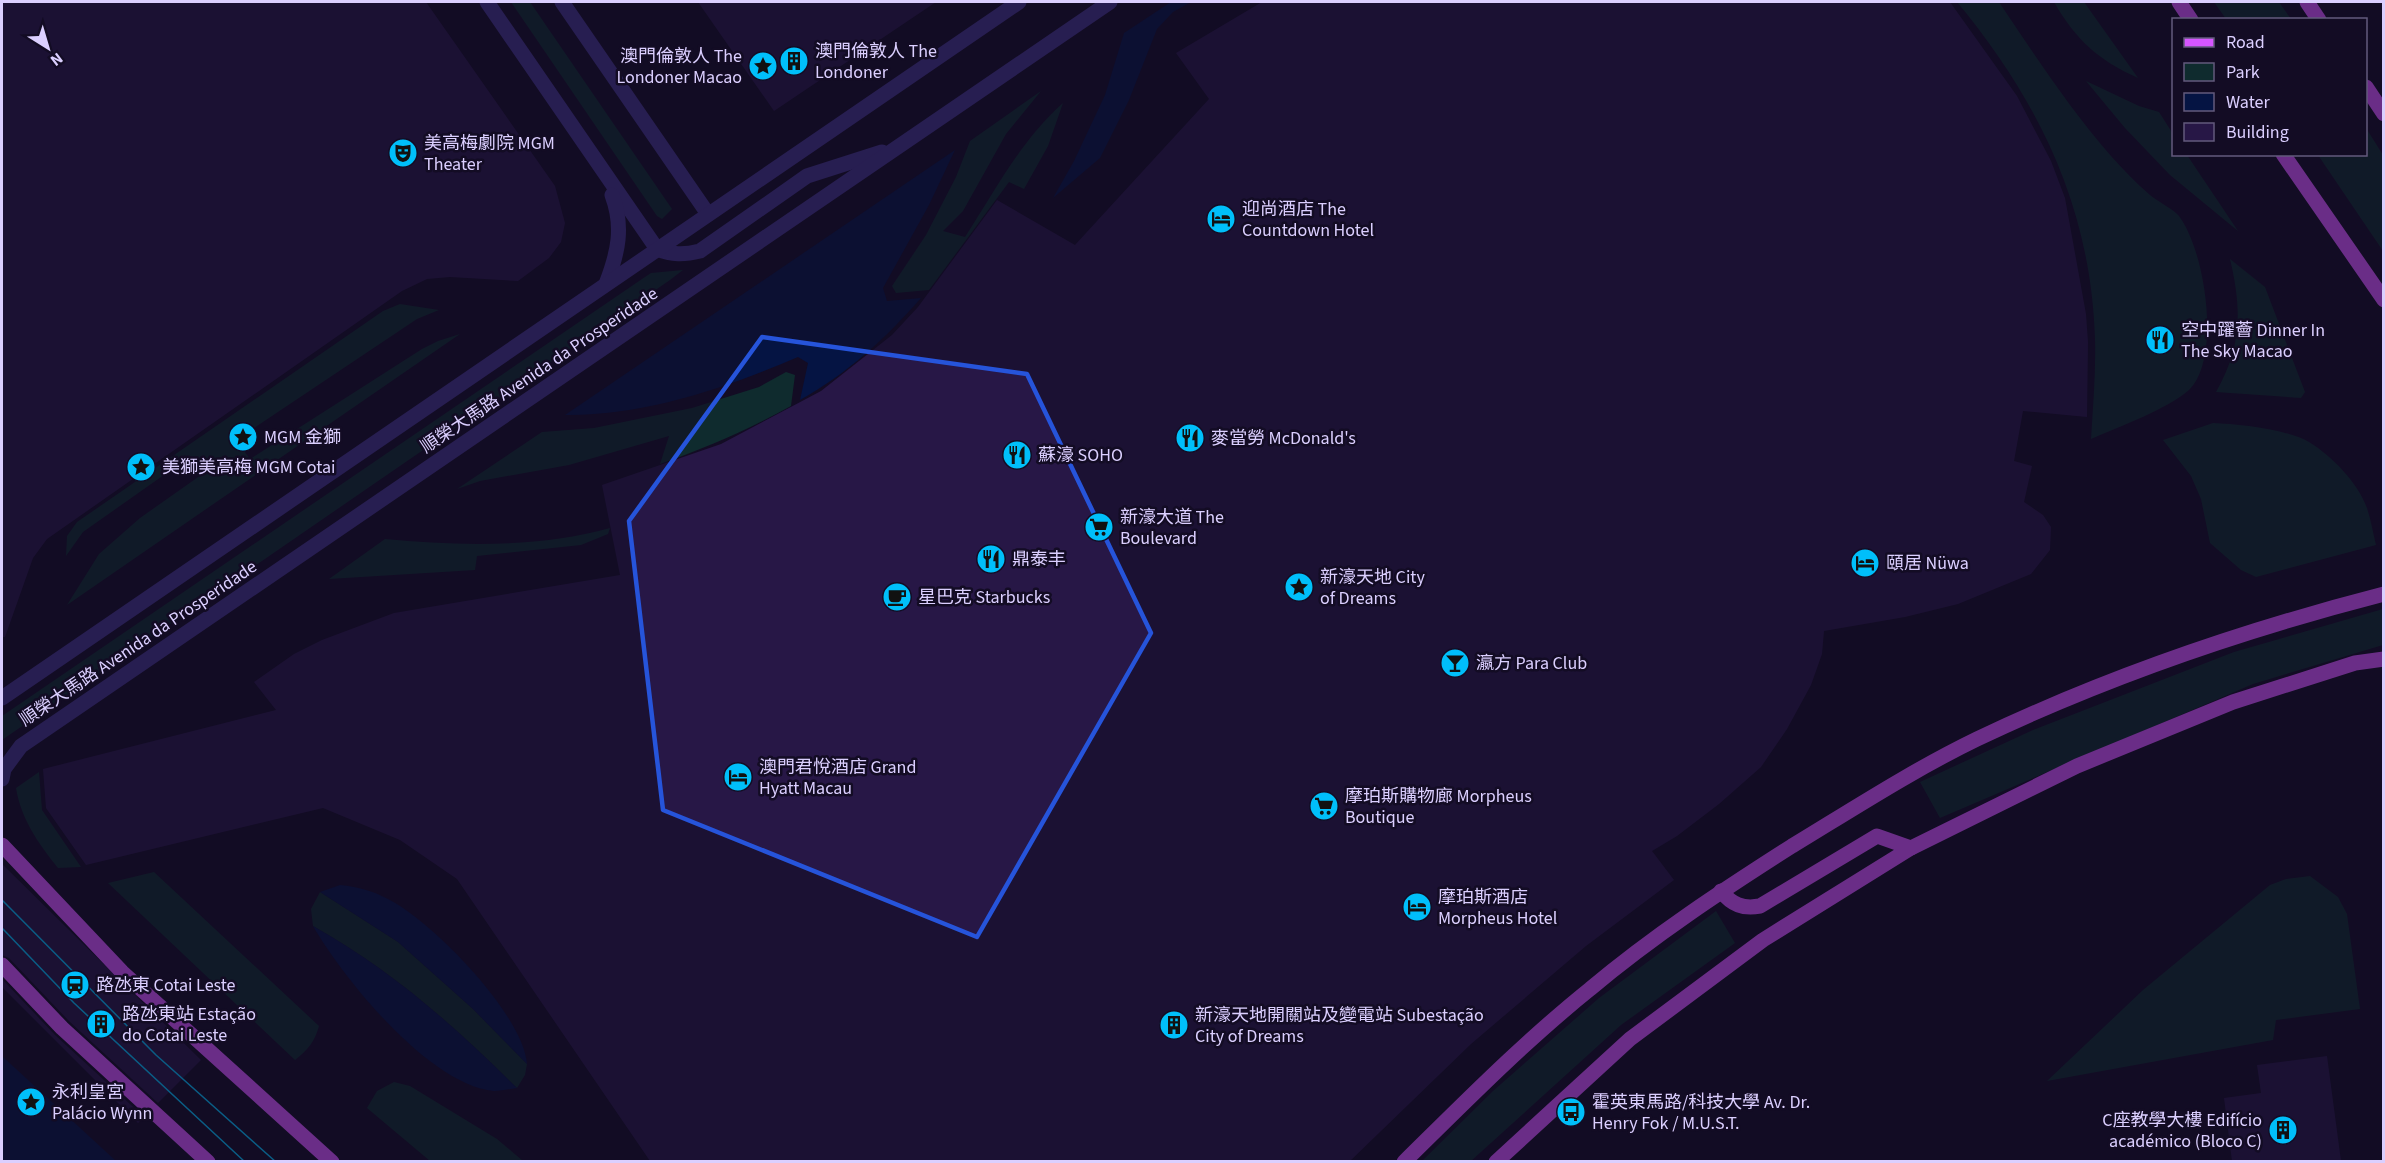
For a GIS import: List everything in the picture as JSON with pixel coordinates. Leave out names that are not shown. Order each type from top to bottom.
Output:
[{"type":"main road","points":[[2179,2],[2190,18]]},
{"type":"main road","points":[[2307,2],[2318,18]]},
{"type":"main road","points":[[2367,88],[2384,114]]},
{"type":"main road","points":[[2284,156],[2384,300]]},
{"type":"main road","points":[[1404,1161],[1493,1075],[1590,988],[1721,891],[1903,778],[1977,740],[2056,704],[2204,646],[2299,616],[2384,594]]},
{"type":"main road","points":[[1496,1161],[1630,1039],[1763,940],[1911,848],[2077,766],[2233,702],[2355,663],[2384,659]]},
{"type":"main road","points":[[1721,891],[1728,901],[1738,906],[1760,906],[1877,836],[1911,848]]},
{"type":"main road","points":[[5,848],[122,972],[332,1161]]},
{"type":"main road","points":[[2,965],[62,1028],[208,1161]]},
{"type":"street","points":[[487,2],[657,249],[670,254],[685,255],[700,251],[807,176],[899,146]]},
{"type":"street","points":[[562,2],[708,214]]},
{"type":"street","name":"順榮大馬路 Avenida da Prosperidade","points":[[2,698],[1019,2]]},
{"type":"street","name":"順榮大馬路 Avenida da Prosperidade","points":[[2,779],[4,769],[21,746],[638,327],[1110,2]]},
{"type":"street","points":[[604,172],[620,214],[617,255],[606,284]]},
{"type":"street","points":[[2,837],[5,848]]},
{"type":"highlighted area","points":[[762,337],[1027,374],[1151,633],[977,937],[663,810],[629,521]]},
{"type":"green space","points":[[511,2],[530,2],[672,209],[662,219],[657,216]]},
{"type":"green space","points":[[1957,2],[1999,2],[2052,80],[2111,156],[2153,198],[2179,216],[2196,253],[2206,304],[2207,330],[2205,354],[2199,375],[2189,390],[2169,404],[2091,439],[2095,339],[2091,291],[2083,245],[2071,201],[2055,158],[2036,118],[2013,78]]},
{"type":"green space","points":[[2054,2],[2084,2],[2138,78],[2111,64],[2089,48]]},
{"type":"green space","points":[[2214,2],[2279,2],[2290,18],[2225,18]]},
{"type":"green space","points":[[2086,81],[2139,106],[2159,112],[2172,132],[2172,156],[2188,156],[2238,231],[2170,175],[2125,128]]},
{"type":"green space","points":[[1041,91],[1006,134],[963,211],[943,231],[965,237],[1021,150],[1048,117],[1063,103],[1048,146],[1024,189],[1009,182],[929,290],[896,293],[892,286],[926,235],[956,177],[970,141]]},
{"type":"green space","points":[[2367,130],[2383,155],[2383,251],[2319,156],[2367,156]]},
{"type":"green space","points":[[2230,259],[2265,287],[2305,392],[2301,398],[2216,392],[2231,359],[2237,327],[2237,295]]},
{"type":"green space","points":[[683,270],[2,740],[2,716],[651,273]]},
{"type":"green space","points":[[400,304],[439,310],[417,319],[236,440],[250,459],[422,349],[460,334],[67,605],[99,554],[140,518],[201,475],[188,458],[83,532],[66,556],[67,536],[77,522],[383,311]]},
{"type":"green space","points":[[786,372],[795,375],[791,406],[727,438],[660,464],[669,436],[569,465],[480,481],[457,489],[542,432],[594,428],[692,408],[759,387]]},
{"type":"green space","points":[[2213,423],[2276,431],[2299,437],[2318,448],[2351,480],[2363,499],[2376,545],[2256,577],[2241,570],[2210,543],[2201,499],[2191,476],[2163,440]]},
{"type":"green space","points":[[610,528],[608,534],[581,545],[477,556],[475,570],[329,579],[385,539],[498,544],[583,535]]},
{"type":"green space","points":[[2383,609],[2383,645],[2253,684],[1940,818],[1920,782],[2033,730],[2234,652]]},
{"type":"green space","points":[[39,772],[42,810],[81,867],[58,868],[37,840],[26,820],[16,788]]},
{"type":"green space","points":[[154,872],[319,1026],[304,1053],[295,1060],[108,883]]},
{"type":"green space","points":[[2310,876],[2338,897],[2347,914],[2360,1009],[2276,1020],[2273,1040],[2047,1081],[2143,990],[2270,885],[2286,879]]},
{"type":"green space","points":[[320,892],[398,942],[473,1009],[527,1064],[525,1075],[517,1088],[445,1020],[396,980],[313,926],[311,909]]},
{"type":"green space","points":[[1716,911],[1735,943],[1621,1025],[1471,1161],[1422,1161],[1493,1091],[1599,998]]},
{"type":"green space","points":[[394,1082],[410,1086],[497,1139],[523,1161],[430,1161],[367,1108],[377,1091]]},
{"type":"water","points":[[1171,2],[1191,2],[1173,12],[1157,29],[1129,100],[1100,158],[1053,198],[1074,161],[1105,95],[1124,33]]},
{"type":"water","points":[[955,150],[929,205],[883,288],[887,301],[921,298],[880,341],[834,379],[800,400],[808,363],[798,357],[684,398],[625,411],[565,415]]},
{"type":"water","points":[[340,885],[364,889],[388,899],[428,927],[450,948],[473,971],[510,1020],[522,1043],[527,1064],[473,1009],[398,942],[320,892]]},
{"type":"water","points":[[313,926],[396,980],[445,1020],[517,1088],[494,1091],[469,1084],[443,1070],[416,1050],[366,999]]},
{"type":"water","name":"永利皇宮 Palácio Wynn","points":[[2,1056],[116,1161],[2,1161]]},
{"type":"building","name":"美獅美高梅 MGM Cotai","points":[[2,2],[426,2],[555,186],[565,223],[561,242],[549,258],[518,281],[450,277],[427,279],[402,291],[47,539],[33,558],[5,637],[2,637]]},
{"type":"building","name":"澳門倫敦人 The Londoner","points":[[698,2],[936,2],[774,111]]},
{"type":"building","name":"新濠天地 City of Dreams","points":[[1262,2],[1950,2],[2017,96],[2051,161],[2065,198],[2086,314],[2087,417],[2023,411],[2014,461],[2032,466],[2024,502],[2043,515],[2051,527],[2050,550],[2031,574],[1958,604],[1905,617],[1824,631],[1822,654],[1811,685],[1787,729],[1761,767],[1719,804],[1677,836],[1652,851],[1674,880],[1586,946],[1471,1044],[1350,1161],[650,1161],[457,879],[400,840],[323,808],[86,865],[46,808],[43,769],[276,710],[254,682],[294,654],[322,640],[394,613],[620,575],[602,485],[721,444],[821,391],[892,335],[918,307],[997,200],[1075,245],[1209,99],[1176,53]]},
{"type":"building","name":"路氹東站 Estação do Cotai Leste","points":[[2,864],[201,1060],[158,1103],[69,1021],[9,958],[2,955]]},
{"type":"building","points":[[2,979],[55,1035],[144,1117],[138,1123],[2,987]]},
{"type":"building","name":"C座教學大樓 Edifício académico (Bloco C)","points":[[2327,1056],[2341,1161],[2232,1161],[2224,1098],[2261,1093],[2257,1065]]},
{"type":"tram line","points":[[2,900],[156,1055],[276,1162]]},
{"type":"tram line","points":[[2,928],[74,1003],[245,1162]]},
{"type":"place","name":"澳門倫敦人 The Londoner","points":[[794,61]]},
{"type":"place","name":"澳門倫敦人 The Londoner Macao","points":[[763,66]]},
{"type":"place","name":"美高梅劇院 MGM Theater","points":[[403,153]]},
{"type":"place","name":"迎尚酒店 The Countdown Hotel","points":[[1221,219]]},
{"type":"place","name":"空中躍薈 Dinner In The Sky Macao","points":[[2160,340]]},
{"type":"place","name":"MGM 金獅","points":[[243,437]]},
{"type":"place","name":"麥當勞 McDonald's","points":[[1190,438]]},
{"type":"place","name":"蘇濠 SOHO","points":[[1017,455]]},
{"type":"place","name":"美獅美高梅 MGM Cotai","points":[[141,467]]},
{"type":"place","name":"新濠大道 The Boulevard","points":[[1099,527]]},
{"type":"place","name":"鼎泰丰","points":[[991,559]]},
{"type":"place","name":"頤居 Nüwa","points":[[1865,563]]},
{"type":"place","name":"新濠天地 City of Dreams","points":[[1299,587]]},
{"type":"place","name":"星巴克 Starbucks","points":[[897,597]]},
{"type":"place","name":"瀛方 Para Club","points":[[1455,663]]},
{"type":"place","name":"澳門君悅酒店 Grand Hyatt Macau","points":[[738,777]]},
{"type":"place","name":"摩珀斯購物廊 Morpheus Boutique","points":[[1324,806]]},
{"type":"place","name":"摩珀斯酒店 Morpheus Hotel","points":[[1417,907]]},
{"type":"place","name":"路氹東 Cotai Leste","points":[[75,985]]},
{"type":"place","name":"路氹東站 Estação do Cotai Leste","points":[[101,1024]]},
{"type":"place","name":"新濠天地開關站及變電站 Subestação City of Dreams","points":[[1174,1025]]},
{"type":"place","name":"永利皇宮 Palácio Wynn","points":[[31,1102]]},
{"type":"place","name":"霍英東馬路/科技大學 Av. Dr. Henry Fok / M.U.S.T.","points":[[1571,1112]]},
{"type":"place","name":"C座教學大樓 Edifício académico (Bloco C)","points":[[2283,1130]]}]
